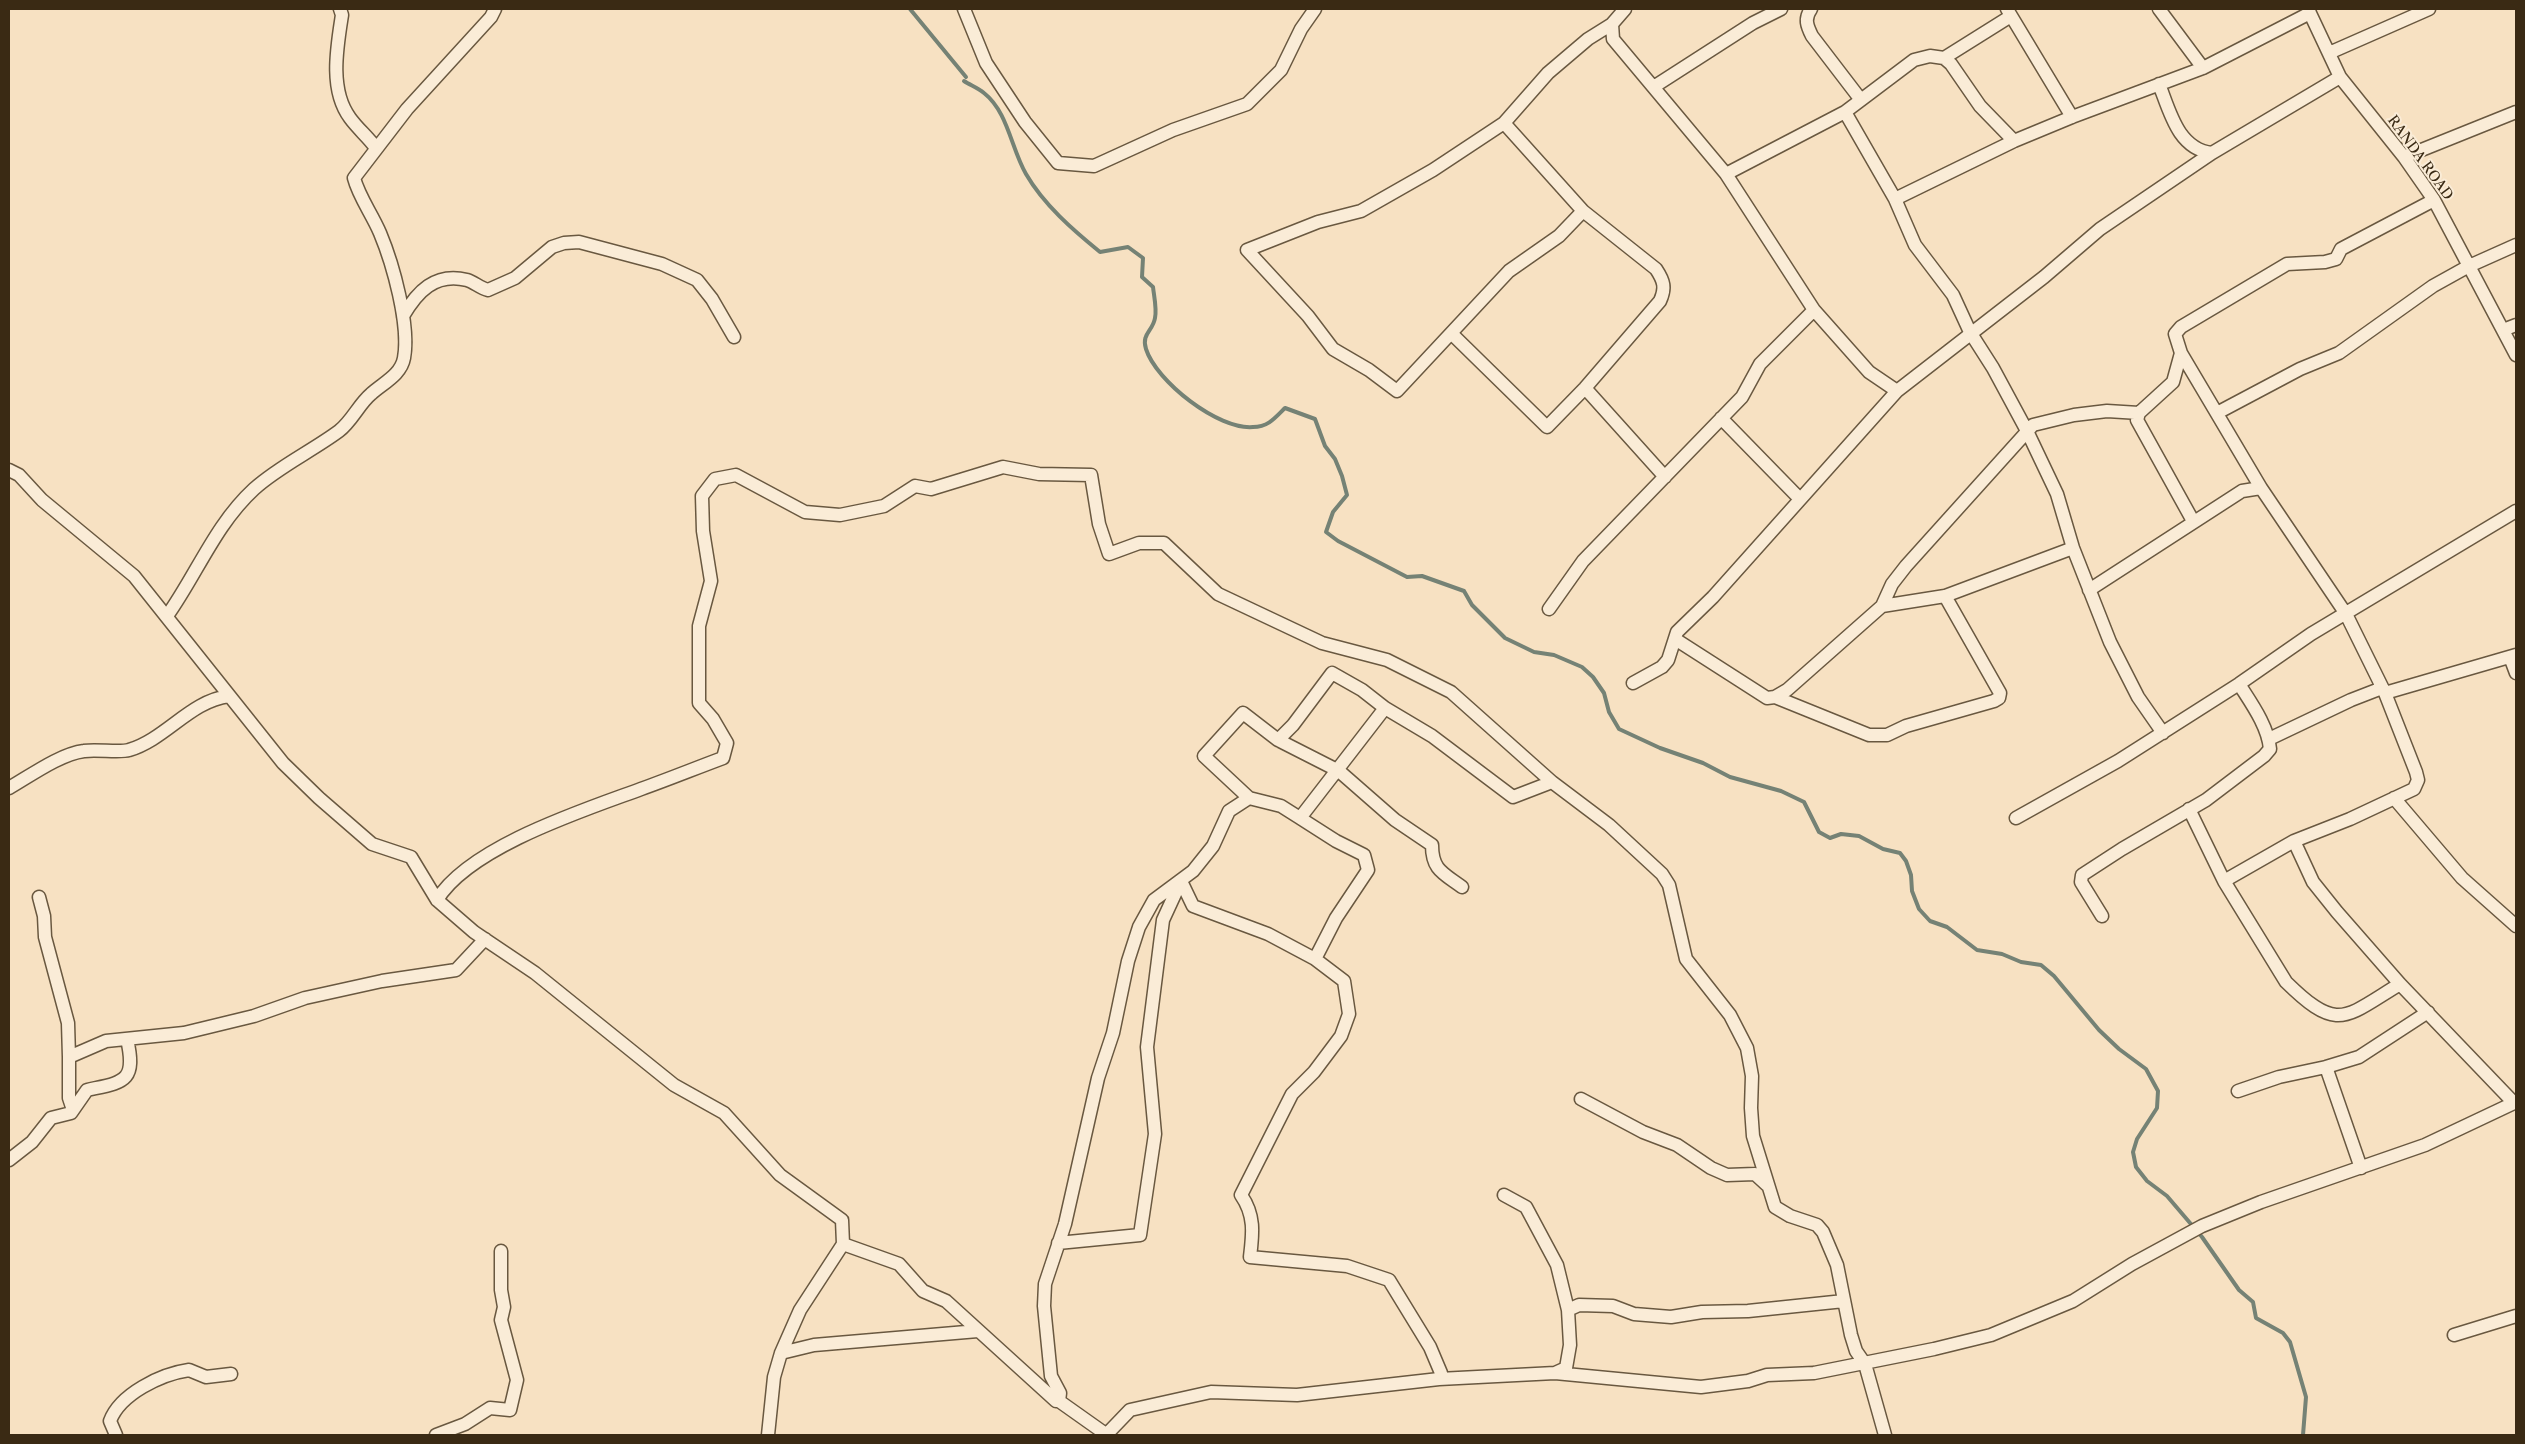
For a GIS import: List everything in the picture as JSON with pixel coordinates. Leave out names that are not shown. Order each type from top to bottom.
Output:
[{"type":"street","points":[[340,9],[342,15],[337,41],[337,77],[341,98],[350,119],[376,148]]},
{"type":"street","points":[[167,616],[185,591],[204,553],[227,517],[256,487],[341,429],[370,394],[399,370],[404,360],[403,316],[399,293],[381,235],[354,178],[407,109],[491,17],[495,9]]},
{"type":"street","points":[[964,9],[986,63],[1025,122],[1052,156],[1058,162],[1094,166],[1173,130],[1247,104],[1281,70],[1301,29],[1315,9]]},
{"type":"street","points":[[1583,211],[1559,236],[1509,271],[1397,391],[1369,370],[1333,349],[1308,316],[1247,250],[1318,222],[1361,211],[1434,170],[1504,123],[1548,74],[1588,39],[1612,24],[1625,9]]},
{"type":"street","points":[[1655,86],[1752,23],[1781,9]]},
{"type":"street","points":[[1811,9],[1806,24],[1812,36],[1861,100]]},
{"type":"street","points":[[2159,9],[2203,68]]},
{"type":"street","points":[[2329,54],[2425,10]]},
{"type":"street","points":[[1895,199],[2014,141],[2072,116],[2203,68],[2309,11]]},
{"type":"street","name":"RANDA ROAD","points":[[2309,11],[2340,77],[2404,157],[2434,200],[2516,355]]},
{"type":"street","points":[[1944,58],[2009,12],[2072,116]]},
{"type":"street","points":[[1612,24],[1613,39],[1655,86],[1726,174],[1814,310],[1869,372],[1897,391]]},
{"type":"street","points":[[1726,174],[1845,112],[1914,60],[1930,56],[1944,58],[1951,64],[1980,106],[2014,141]]},
{"type":"street","points":[[1633,683],[1662,668],[1668,660],[1677,632],[1684,623],[1713,597],[1799,498],[1897,391],[1970,332],[2044,277],[2100,229],[2212,153],[2340,77]]},
{"type":"street","points":[[2159,84],[2180,135],[2200,152],[2212,153]]},
{"type":"street","points":[[1845,112],[1895,199],[1915,245],[1953,294],[1970,332],[1993,368],[2027,431],[2057,494],[2073,548],[2110,642],[2138,697],[2163,733]]},
{"type":"street","points":[[2404,157],[2516,112]]},
{"type":"street","points":[[1452,334],[1546,427],[1585,388],[1660,301],[1664,292],[1663,279],[1656,270],[1583,211],[1504,123]]},
{"type":"street","points":[[2224,881],[2294,841],[2350,820],[2414,789],[2418,780],[2383,691],[2346,614],[2261,488],[2181,353],[2175,334],[2181,328],[2287,264],[2325,262],[2336,258],[2340,249],[2434,200]]},
{"type":"street","points":[[403,316],[418,292],[428,284],[450,278],[466,280],[488,290],[515,278],[552,247],[564,243],[579,242],[662,264],[698,280],[734,337]]},
{"type":"street","points":[[2218,413],[2300,369],[2339,352],[2433,286],[2469,266],[2516,245]]},
{"type":"street","points":[[1549,609],[1583,561],[1721,418],[1749,387],[1754,373],[1760,364],[1814,310]]},
{"type":"street","points":[[2503,330],[2516,325]]},
{"type":"street","points":[[2181,353],[2173,382],[2139,413],[2137,420],[2194,521]]},
{"type":"street","points":[[1585,388],[1665,477]]},
{"type":"street","points":[[1675,639],[1767,698],[1775,697],[1788,690],[1882,606],[1892,584],[1906,566],[2033,425],[2074,415],[2107,411],[2139,413]]},
{"type":"street","points":[[1721,418],[1799,498]]},
{"type":"street","points":[[437,900],[446,885],[478,860],[561,818],[723,758],[727,743],[713,719],[699,704],[699,626],[711,581],[703,531],[702,496],[715,479],[736,474],[805,512],[840,515],[884,506],[915,486],[931,489],[1003,467],[1039,474],[1091,475],[1100,524],[1109,554],[1139,543],[1164,544],[1218,594],[1322,644],[1387,660],[1451,692],[1552,782],[1609,825],[1662,874],[1669,885],[1686,959],[1730,1015],[1746,1048],[1752,1076],[1751,1108],[1754,1136],[1775,1207],[1790,1216],[1817,1225],[1823,1232],[1843,1285],[1844,1301],[1856,1351],[1865,1364],[1885,1435]]},
{"type":"street","points":[[9,470],[20,475],[42,500],[134,576],[283,763],[318,798],[372,844],[411,857],[437,900],[485,939],[535,973],[674,1085],[724,1113],[780,1174],[842,1220],[843,1244],[800,1310],[781,1354],[774,1377],[768,1435]]},
{"type":"street","points":[[2089,590],[2242,490],[2261,488]]},
{"type":"street","points":[[2016,818],[2163,733],[2239,684],[2272,660],[2484,528],[2516,511]]},
{"type":"street","points":[[1882,606],[1945,596],[2073,548]]},
{"type":"street","points":[[1775,697],[1869,735],[1887,735],[1906,726],[1994,701],[1999,698],[2000,693],[1945,596]]},
{"type":"street","points":[[2269,739],[2351,700],[2513,656],[2516,673]]},
{"type":"street","points":[[1278,740],[1293,725],[1332,673],[1362,690],[1385,708],[1432,736],[1513,797],[1552,782]]},
{"type":"street","points":[[2102,916],[2081,882],[2082,875],[2216,794],[2264,756],[2270,749],[2269,739],[2253,706],[2239,684]]},
{"type":"street","points":[[9,788],[46,767],[80,751],[96,749],[128,751],[146,743],[206,702],[229,696]]},
{"type":"street","points":[[1300,818],[1339,771],[1385,708]]},
{"type":"street","points":[[1315,959],[1336,918],[1368,870],[1364,855],[1336,841],[1281,806],[1249,798],[1204,756],[1243,713],[1278,740],[1339,771],[1395,820],[1432,845],[1432,858],[1436,867],[1462,887]]},
{"type":"street","points":[[1059,1401],[1060,1393],[1051,1376],[1044,1306],[1047,1272],[1065,1224],[1098,1078],[1113,1033],[1128,960],[1139,927],[1154,900],[1194,871],[1213,846],[1229,811],[1249,798]]},
{"type":"street","points":[[2394,798],[2462,878],[2516,926]]},
{"type":"street","points":[[2189,809],[2224,881],[2286,982],[2323,1013],[2337,1016],[2351,1014],[2400,984]]},
{"type":"street","points":[[843,1244],[899,1264],[923,1291],[946,1301],[1056,1401],[1059,1401],[1107,1435],[1130,1410],[1212,1392],[1297,1395],[1439,1379],[1556,1373],[1701,1387],[1748,1381],[1766,1375],[1814,1373],[1865,1364],[1992,1335],[2073,1301],[2132,1264],[2202,1226],[2261,1202],[2425,1145],[2515,1102],[2400,984],[2313,882],[2294,841]]},
{"type":"street","points":[[1182,881],[1193,906],[1268,934],[1315,959],[1344,981],[1349,1014],[1341,1036],[1288,1102],[1240,1195],[1250,1209],[1253,1222],[1250,1257],[1348,1266],[1389,1280],[1430,1347],[1442,1373],[1439,1379]]},
{"type":"street","points":[[1058,1243],[1140,1235],[1155,1134],[1147,1048],[1163,920],[1182,881]]},
{"type":"street","points":[[39,898],[44,916],[45,937],[68,1023],[69,1098],[73,1110]]},
{"type":"street","points":[[69,1057],[106,1041],[184,1033],[254,1016],[305,998],[382,981],[456,970],[485,939]]},
{"type":"street","points":[[2238,1091],[2279,1077],[2326,1067],[2359,1057],[2428,1012]]},
{"type":"street","points":[[9,1160],[32,1142],[51,1118],[60,1117],[73,1110],[87,1090],[119,1084],[127,1078],[130,1072],[128,1040]]},
{"type":"street","points":[[2326,1067],[2362,1168]]},
{"type":"street","points":[[1581,1099],[1643,1132],[1677,1145],[1711,1168],[1727,1175],[1755,1174],[1762,1179],[1772,1192]]},
{"type":"street","points":[[1504,1195],[1526,1207],[1557,1265],[1568,1310],[1570,1345],[1566,1368],[1556,1373]]},
{"type":"street","points":[[436,1435],[465,1424],[490,1408],[510,1410],[517,1380],[501,1320],[504,1307],[501,1290],[501,1251]]},
{"type":"street","points":[[1568,1310],[1579,1305],[1613,1306],[1634,1314],[1671,1317],[1702,1312],[1748,1311],[1844,1301]]},
{"type":"street","points":[[2454,1335],[2516,1316]]},
{"type":"street","points":[[781,1354],[814,1345],[978,1330]]},
{"type":"street","points":[[116,1435],[110,1421],[114,1410],[123,1400],[147,1385],[188,1370],[206,1377],[231,1374]]},
{"type":"waterway","points":[[910,9],[966,77]]},
{"type":"waterway","points":[[964,81],[984,93],[999,110],[1026,174],[1041,196],[1060,216],[1100,252],[1128,247],[1143,258],[1142,277],[1153,287],[1156,311],[1154,322],[1146,336],[1146,349],[1152,362],[1175,389],[1206,412],[1223,421],[1239,426],[1258,427],[1271,421],[1285,408],[1315,419],[1325,446],[1335,459],[1347,495],[1333,512],[1326,532],[1338,541],[1407,577],[1422,576],[1464,591],[1472,605],[1505,638],[1534,652],[1554,655],[1582,667],[1593,677],[1604,693],[1609,712],[1619,729],[1660,748],[1703,763],[1730,777],[1781,791],[1804,802],[1819,832],[1830,838],[1841,834],[1859,836],[1883,849],[1900,853],[1906,861],[1911,875],[1912,891],[1919,909],[1930,921],[1947,927],[1977,950],[2002,954],[2021,962],[2041,965],[2054,976],[2099,1030],[2119,1049],[2146,1069],[2158,1091],[2157,1108],[2137,1139],[2133,1152],[2136,1167],[2147,1181],[2167,1196],[2202,1237],[2239,1290],[2253,1302],[2256,1318],[2283,1333],[2290,1342],[2306,1397],[2303,1435]]}]
